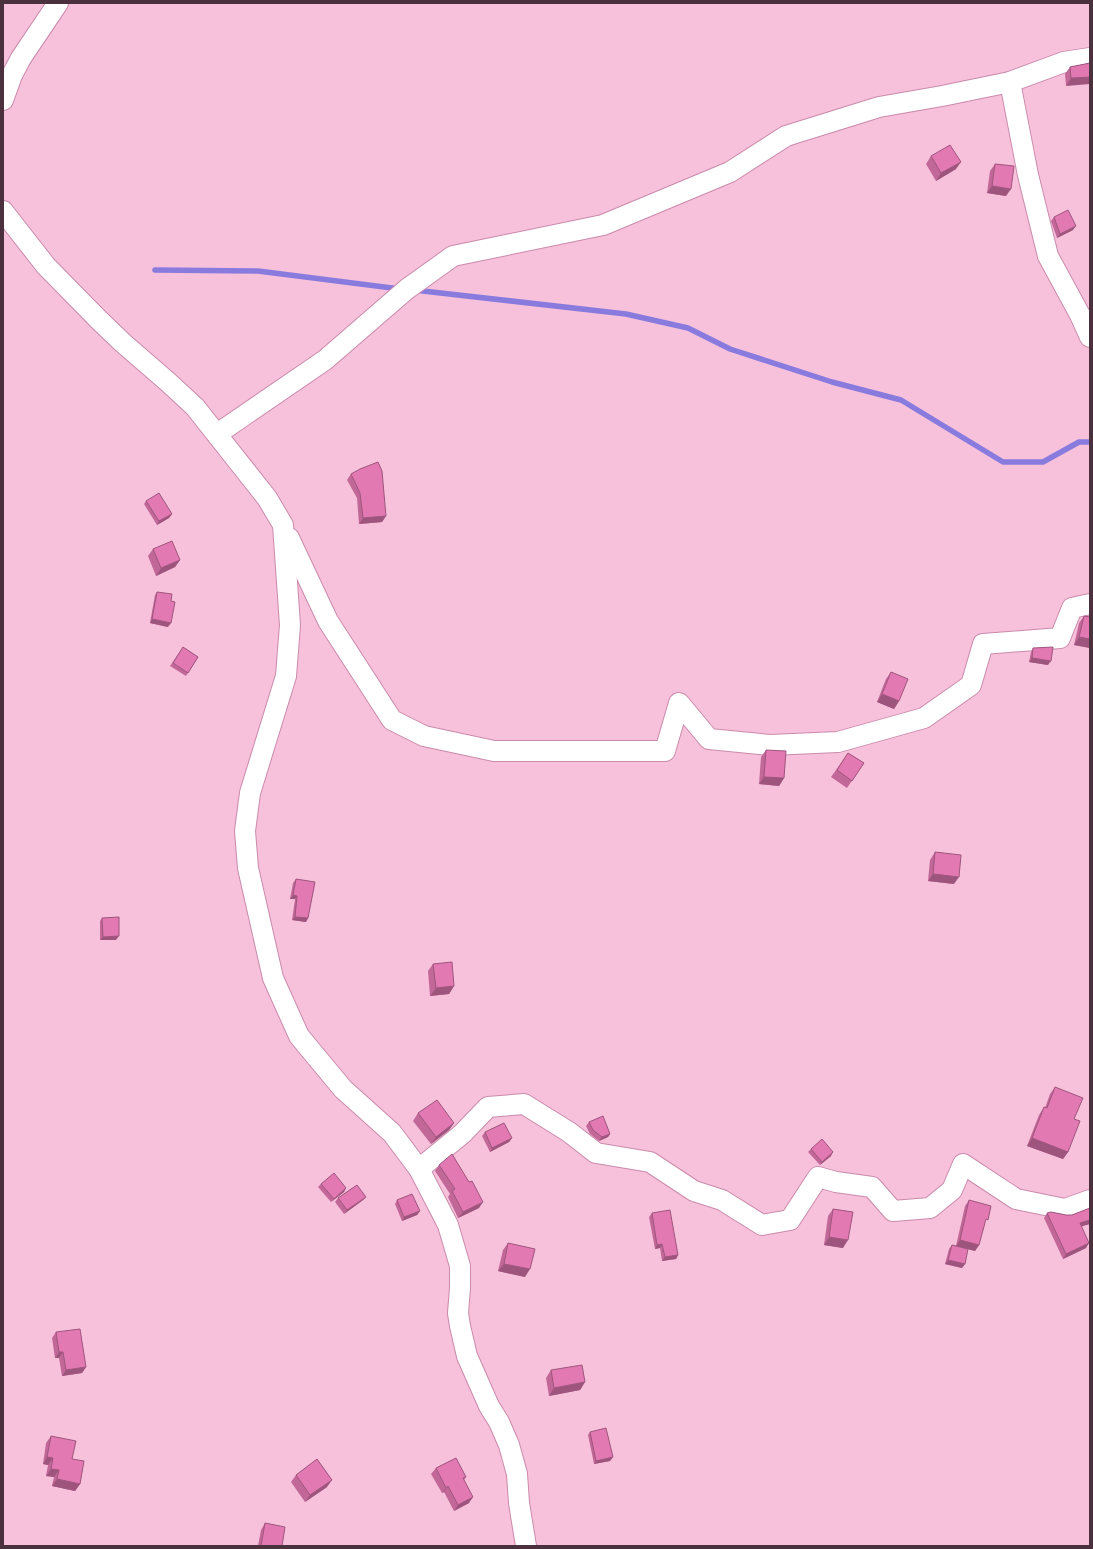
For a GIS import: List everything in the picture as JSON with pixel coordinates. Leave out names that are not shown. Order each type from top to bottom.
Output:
[{"type":"street","points":[[3,100],[12,75],[21,58],[58,3]]},
{"type":"street","points":[[217,434],[325,360],[407,289],[453,256],[602,225],[730,172],[786,136],[879,107],[1010,82],[1064,62],[1090,58]]},
{"type":"street","points":[[1010,82],[1028,175],[1048,256],[1080,315],[1090,337]]},
{"type":"street","points":[[3,211],[46,266],[122,343],[195,407],[217,434],[267,498],[283,525],[328,622],[392,720],[424,736],[494,752],[665,751],[679,703],[709,739],[770,746],[838,742],[924,718],[971,685],[983,644],[1060,638],[1072,608],[1090,604]]},
{"type":"street","points":[[283,525],[290,625],[286,676],[250,793],[245,831],[248,868],[273,978],[299,1036],[343,1089],[392,1133],[419,1169],[448,1225],[460,1266],[458,1313],[467,1356],[489,1406],[509,1445],[517,1474],[519,1503],[526,1546]]},
{"type":"street","points":[[419,1169],[462,1134],[488,1107],[524,1104],[569,1132],[596,1153],[650,1162],[694,1192],[722,1200],[762,1225],[790,1220],[818,1177],[836,1182],[872,1187],[893,1211],[930,1208],[952,1190],[964,1164],[1016,1199],[1065,1209],[1090,1200]]},
{"type":"building","points":[[1090,63],[1090,77],[1071,78],[1070,67]]},
{"type":"building","points":[[950,145],[961,162],[941,173],[931,156]]},
{"type":"building","points":[[995,164],[1014,166],[1011,189],[992,186]]},
{"type":"building","points":[[1068,210],[1076,226],[1060,234],[1054,217]]},
{"type":"building","points":[[378,462],[382,471],[386,516],[363,518],[360,493],[351,474]]},
{"type":"building","points":[[159,493],[172,514],[159,521],[146,501]]},
{"type":"building","points":[[172,541],[180,560],[161,568],[153,549]]},
{"type":"building","points":[[157,592],[172,594],[171,601],[175,602],[171,623],[152,619]]},
{"type":"building","points":[[1084,616],[1090,617],[1090,639],[1079,637]]},
{"type":"building","points":[[183,647],[198,657],[188,673],[173,663]]},
{"type":"building","points":[[1053,647],[1051,661],[1032,658],[1033,648]]},
{"type":"building","points":[[891,672],[908,679],[899,701],[882,694]]},
{"type":"building","points":[[766,750],[786,751],[784,778],[764,777]]},
{"type":"building","points":[[848,753],[864,763],[852,781],[837,770]]},
{"type":"building","points":[[935,852],[961,855],[959,877],[933,874]]},
{"type":"building","points":[[296,879],[315,882],[308,918],[295,917],[297,896],[293,895]]},
{"type":"building","points":[[119,917],[119,936],[103,937],[102,918]]},
{"type":"building","points":[[452,962],[454,986],[436,988],[433,964]]},
{"type":"building","points":[[1055,1087],[1083,1098],[1074,1119],[1080,1121],[1068,1152],[1032,1138],[1044,1107],[1047,1108]]},
{"type":"building","points":[[437,1100],[454,1123],[436,1137],[418,1113]]},
{"type":"building","points":[[603,1116],[610,1134],[602,1137],[593,1130],[589,1122]]},
{"type":"building","points":[[504,1123],[512,1138],[492,1148],[485,1132]]},
{"type":"building","points":[[822,1139],[833,1152],[822,1162],[811,1149]]},
{"type":"building","points":[[452,1154],[469,1182],[472,1181],[483,1202],[463,1212],[452,1191],[455,1189],[439,1165]]},
{"type":"building","points":[[334,1173],[346,1188],[334,1199],[321,1184]]},
{"type":"building","points":[[357,1185],[366,1197],[347,1210],[338,1198]]},
{"type":"building","points":[[412,1194],[420,1211],[404,1217],[397,1200]]},
{"type":"building","points":[[969,1200],[991,1206],[988,1220],[986,1219],[979,1245],[960,1240]]},
{"type":"building","points":[[1090,1208],[1090,1220],[1080,1223],[1089,1243],[1066,1254],[1047,1213],[1051,1212],[1072,1215]]},
{"type":"building","points":[[833,1209],[853,1212],[848,1240],[829,1237]]},
{"type":"building","points":[[670,1210],[678,1255],[665,1257],[662,1244],[657,1245],[652,1213]]},
{"type":"building","points":[[508,1243],[535,1249],[530,1269],[504,1264]]},
{"type":"building","points":[[952,1245],[968,1249],[965,1264],[948,1260]]},
{"type":"building","points":[[80,1329],[86,1367],[66,1370],[63,1352],[59,1352],[56,1332]]},
{"type":"building","points":[[582,1365],[585,1382],[554,1388],[551,1370]]},
{"type":"building","points":[[606,1428],[613,1457],[596,1461],[590,1432]]},
{"type":"building","points":[[51,1436],[76,1441],[72,1459],[84,1461],[80,1484],[57,1479],[59,1470],[51,1469],[53,1458],[47,1457]]},
{"type":"building","points":[[456,1458],[466,1477],[463,1478],[473,1497],[458,1505],[448,1486],[446,1488],[436,1468]]},
{"type":"building","points":[[317,1459],[332,1480],[310,1495],[296,1475]]},
{"type":"building","points":[[265,1523],[285,1527],[282,1546],[261,1546]]},
{"type":"waterway","points":[[155,270],[258,271],[400,289]]},
{"type":"waterway","points":[[414,290],[626,314],[688,328],[730,349],[832,382],[901,400],[1003,462],[1043,462],[1079,442],[1090,442]]}]
